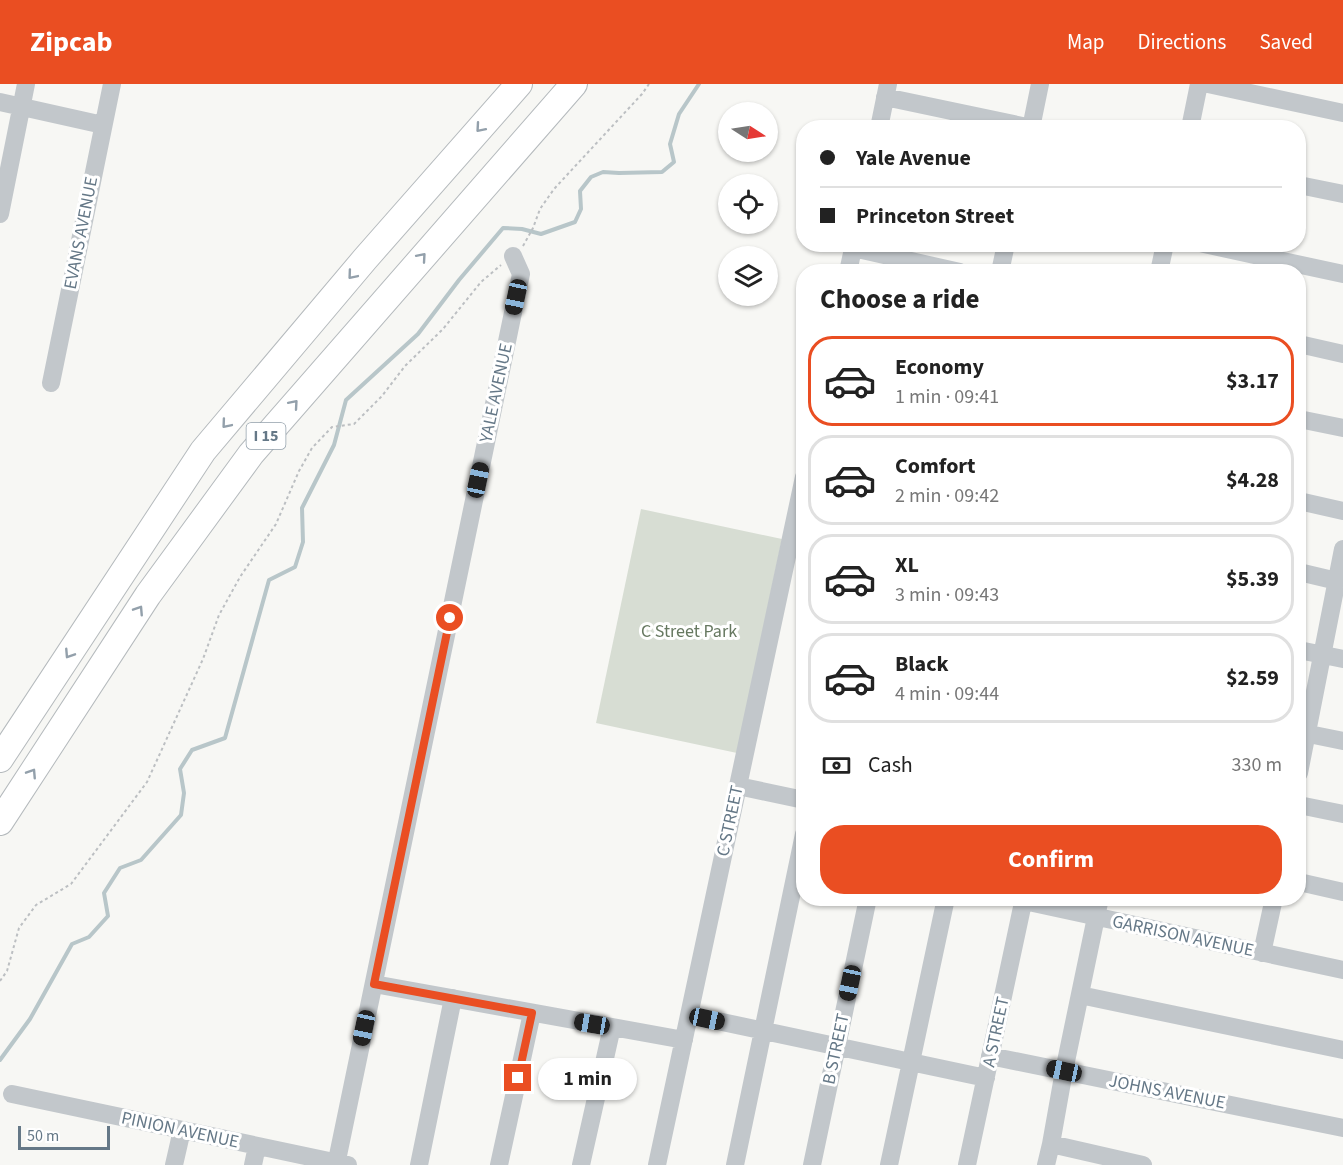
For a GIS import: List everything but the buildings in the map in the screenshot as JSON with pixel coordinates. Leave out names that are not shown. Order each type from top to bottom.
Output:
[{"type":"highway","name":"I 15","points":[[0,759],[203,451],[365,259],[519,84]]},
{"type":"highway","name":"I 15","points":[[0,822],[148,595],[250,454],[574,84]]},
{"type":"street","points":[[0,214],[26,84]]},
{"type":"street","name":"EVANS AVENUE","points":[[51,382],[112,84]]},
{"type":"street","points":[[1032,120],[1040,84]]},
{"type":"street","points":[[1192,120],[1199,84]]},
{"type":"street","points":[[1208,84],[1343,113]]},
{"type":"street","points":[[881,120],[887,90],[1004,120]]},
{"type":"street","points":[[0,102],[103,125]]},
{"type":"street","points":[[1306,186],[1343,194]]},
{"type":"street","points":[[878,252],[927,264]]},
{"type":"street","points":[[1241,252],[1297,264]]},
{"type":"street","name":"YALE AVENUE","points":[[341,1164],[374,984],[521,274],[513,256]]},
{"type":"street","points":[[1306,266],[1343,274]]},
{"type":"street","points":[[1306,346],[1343,354]]},
{"type":"street","points":[[1306,420],[1343,428]]},
{"type":"street","points":[[1306,503],[1343,511]]},
{"type":"street","points":[[1306,721],[1323,654],[1343,549]]},
{"type":"street","name":"C STREET","points":[[657,1165],[738,786],[796,558]]},
{"type":"street","points":[[1306,573],[1337,580]]},
{"type":"street","points":[[1306,651],[1343,659]]},
{"type":"street","points":[[1306,734],[1343,741]]},
{"type":"street","points":[[738,786],[796,798]]},
{"type":"street","points":[[1306,806],[1343,814]]},
{"type":"street","points":[[735,1165],[796,871]]},
{"type":"street","points":[[1306,884],[1343,892]]},
{"type":"street","name":"B STREET","points":[[812,1165],[866,906]]},
{"type":"street","points":[[889,1165],[944,906]]},
{"type":"street","name":"A STREET","points":[[967,1165],[1023,906]]},
{"type":"street","name":"GARRISON AVENUE","points":[[1048,906],[1343,970]]},
{"type":"street","points":[[1046,1165],[1098,906]]},
{"type":"street","points":[[1262,953],[1272,906]]},
{"type":"street","points":[[374,984],[684,1040]]},
{"type":"street","points":[[1080,995],[1343,1050]]},
{"type":"street","points":[[419,1165],[453,998]]},
{"type":"street","points":[[499,1165],[532,1013]]},
{"type":"street","points":[[689,1015],[986,1078]]},
{"type":"street","points":[[581,1165],[612,1027]]},
{"type":"street","name":"JOHNS AVENUE","points":[[990,1056],[1343,1128]]},
{"type":"street","name":"PINION AVENUE","points":[[12,1094],[341,1164]]},
{"type":"street","points":[[174,1165],[182,1130]]},
{"type":"street","points":[[1051,1144],[1143,1165]]},
{"type":"street","points":[[253,1165],[257,1146]]},
{"type":"path","points":[[0,981],[7,971],[19,928],[36,905],[71,885],[147,782],[203,659],[219,615],[240,577],[276,524],[299,471],[312,448],[332,427],[354,424],[382,396],[405,366],[443,329],[482,282],[523,247],[540,209],[554,189],[649,84]]},
{"type":"green space","name":"C Street Park","points":[[641,509],[782,539],[737,753],[596,723]]},
{"type":"waterway","points":[[0,1060],[30,1019],[72,944],[89,937],[108,916],[104,893],[120,868],[141,860],[181,815],[184,793],[180,769],[192,750],[225,738],[269,580],[295,567],[303,542],[302,508],[334,445],[346,400],[418,334],[503,228],[522,229],[541,234],[575,222],[581,209],[580,191],[591,177],[603,172],[662,172],[674,162],[670,144],[679,114],[699,84]]},
{"type":"route","points":[[450,618],[374,984],[532,1013],[518,1078]]}]
